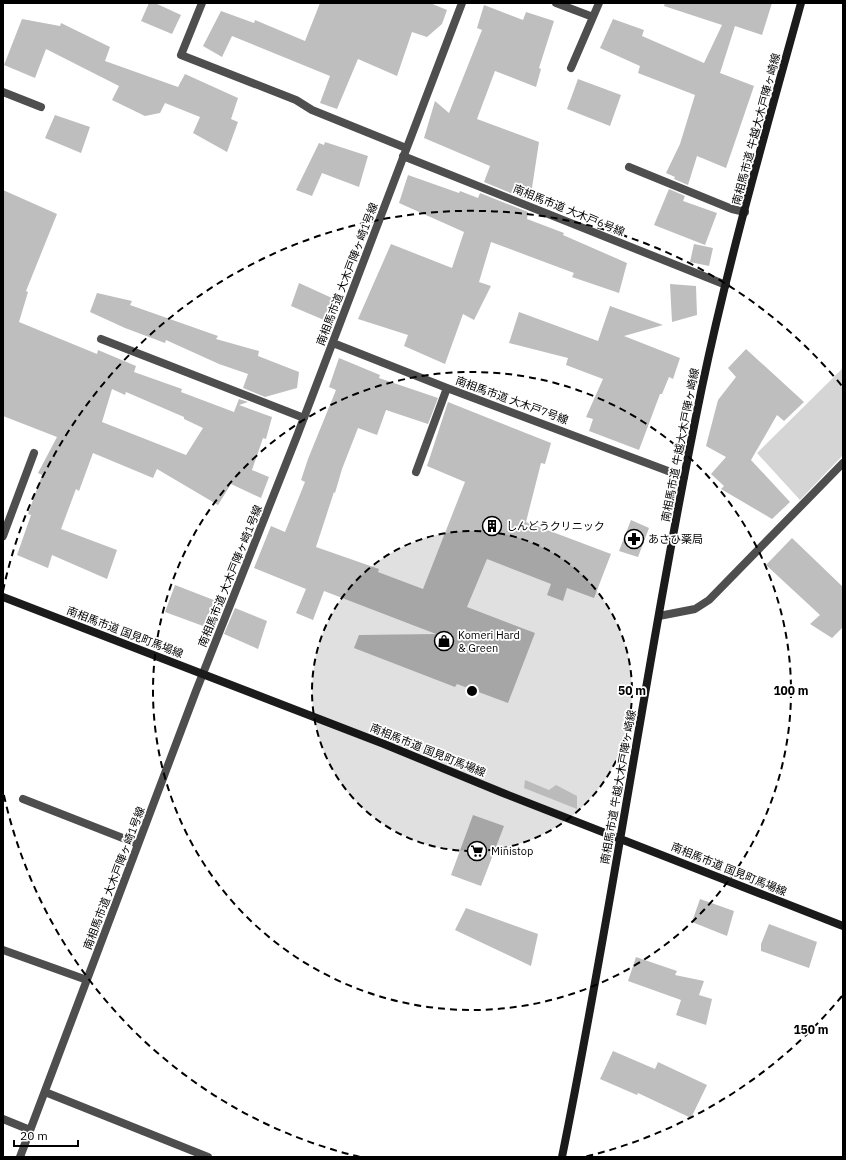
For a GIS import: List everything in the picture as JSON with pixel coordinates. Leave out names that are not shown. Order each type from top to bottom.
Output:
[{"type":"street","points":[[202,3],[181,54],[296,100],[312,110],[406,148]]},
{"type":"street","name":"南相馬市道 大木戸陣ヶ崎1号線","points":[[20,1157],[203,674],[304,418],[462,3]]},
{"type":"street","points":[[556,3],[593,16]]},
{"type":"street","points":[[571,68],[599,3]]},
{"type":"street","name":"南相馬市道 牛越大木戸陣ヶ崎線","points":[[562,1157],[684,477],[703,383],[726,285],[801,3]]},
{"type":"street","points":[[3,92],[41,107]]},
{"type":"street","name":"南相馬市道 大木戸6号線","points":[[403,156],[726,285]]},
{"type":"street","points":[[629,167],[732,209],[745,212]]},
{"type":"street","points":[[101,339],[304,418]]},
{"type":"street","name":"南相馬市道 大木戸7号線","points":[[332,343],[684,477]]},
{"type":"street","points":[[416,472],[447,388]]},
{"type":"street","points":[[3,536],[34,453]]},
{"type":"street","points":[[660,616],[695,609],[709,600],[843,463]]},
{"type":"street","name":"南相馬市道 国見町馬場線","points":[[3,597],[384,744],[503,793],[843,926]]},
{"type":"street","points":[[23,799],[138,844]]},
{"type":"street","points":[[3,950],[87,980]]},
{"type":"street","points":[[45,1092],[208,1157]]},
{"type":"street","points":[[3,1119],[30,1130]]},
{"type":"shaded area","points":[[843,368],[843,455],[800,500],[757,453]]},
{"type":"shaded area","points":[[525,780],[549,790],[556,785],[577,796],[577,809],[524,788]]},
{"type":"building","points":[[149,3],[155,3],[181,15],[172,34],[141,21]]},
{"type":"building","points":[[320,3],[430,3],[447,10],[442,24],[427,37],[412,32],[397,76],[358,59],[337,109],[320,103],[330,76],[232,36],[222,57],[203,46],[221,11],[254,23],[255,20],[305,41]]},
{"type":"building","points":[[665,3],[772,3],[762,35],[735,26],[720,73],[754,86],[726,168],[697,156],[688,185],[674,179],[675,177],[666,173],[680,144],[695,95],[638,73],[640,66],[600,48],[613,19],[644,30],[642,36],[704,63],[722,25],[664,6]]},
{"type":"building","points":[[484,5],[523,20],[526,12],[554,21],[539,68],[541,69],[536,87],[495,71],[477,119],[539,142],[530,201],[484,182],[490,166],[424,138],[435,101],[449,113],[482,30],[477,28]]},
{"type":"building","points":[[22,19],[60,26],[61,23],[110,47],[105,61],[178,87],[185,74],[238,98],[231,119],[238,122],[227,152],[193,133],[200,117],[165,103],[160,113],[145,116],[112,100],[119,86],[46,49],[35,78],[4,65]]},
{"type":"building","points":[[578,79],[621,95],[610,126],[567,109]]},
{"type":"building","points":[[55,115],[90,127],[81,153],[45,138]]},
{"type":"building","points":[[325,142],[368,156],[359,187],[322,173],[312,196],[296,190],[319,143],[324,145]]},
{"type":"building","points":[[408,175],[478,198],[480,193],[528,212],[527,219],[564,233],[563,235],[627,263],[619,293],[572,277],[574,273],[491,242],[479,282],[491,286],[474,320],[463,314],[445,364],[404,346],[408,335],[358,319],[391,244],[452,268],[464,232],[399,203]]},
{"type":"building","points":[[669,189],[685,196],[683,201],[717,213],[705,245],[654,225]]},
{"type":"building","points":[[3,190],[57,214],[26,291],[28,292],[19,322],[97,354],[98,350],[136,366],[134,372],[182,389],[181,392],[234,412],[239,399],[248,402],[239,405],[272,417],[266,439],[263,438],[252,470],[269,477],[261,498],[231,484],[218,505],[157,469],[153,478],[93,453],[79,491],[76,489],[61,529],[117,550],[107,579],[52,555],[48,568],[17,555],[31,515],[28,514],[42,475],[38,473],[57,437],[3,416]],"holes":[[[112,389],[125,395],[126,392],[184,417],[184,419],[203,428],[186,455],[102,422]]]},
{"type":"building","points":[[694,244],[713,248],[709,266],[690,262]]},
{"type":"building","points":[[299,283],[332,298],[324,320],[291,306]]},
{"type":"building","points":[[670,284],[696,286],[697,315],[672,322]]},
{"type":"building","points":[[97,293],[132,301],[130,305],[218,336],[216,339],[259,351],[258,356],[299,372],[297,388],[265,397],[243,388],[248,374],[219,364],[166,340],[165,343],[125,328],[90,312]]},
{"type":"building","points":[[610,306],[663,325],[624,336],[680,358],[673,379],[669,377],[662,394],[660,394],[639,450],[589,431],[593,419],[586,417],[603,379],[566,365],[568,358],[509,343],[519,312],[598,341]]},
{"type":"building","points":[[746,349],[804,402],[784,421],[777,415],[751,460],[790,502],[772,519],[721,489],[724,486],[711,474],[726,457],[706,446],[718,400],[736,377],[728,368]]},
{"type":"building","points":[[339,358],[380,375],[379,378],[438,398],[428,424],[386,410],[377,435],[358,428],[342,469],[316,547],[379,569],[378,572],[423,589],[465,482],[427,466],[448,402],[551,443],[545,464],[541,463],[526,522],[611,554],[594,598],[567,588],[563,601],[547,595],[551,584],[487,559],[467,607],[535,633],[508,703],[457,684],[455,687],[354,648],[359,635],[436,634],[324,591],[313,620],[296,613],[306,589],[254,568],[271,526],[285,532],[305,482],[301,480],[308,459],[336,390],[329,387]]},
{"type":"building","name":"あさひ薬局","points":[[631,520],[649,528],[638,557],[619,551]]},
{"type":"building","points":[[792,538],[843,587],[843,627],[832,638],[810,624],[820,615],[766,565]]},
{"type":"building","points":[[175,585],[224,604],[214,630],[165,612]]},
{"type":"building","points":[[235,608],[267,621],[258,649],[224,634]]},
{"type":"building","name":"Ministop","points":[[473,815],[504,826],[481,886],[451,875]]},
{"type":"building","points":[[700,899],[734,911],[727,936],[692,922]]},
{"type":"building","points":[[466,908],[538,934],[531,966],[455,930]]},
{"type":"building","points":[[769,924],[817,942],[809,968],[761,951],[761,944]]},
{"type":"building","points":[[636,957],[677,971],[675,975],[704,981],[699,995],[712,999],[706,1025],[676,1015],[681,1000],[628,981]]},
{"type":"building","points":[[613,1051],[655,1069],[658,1062],[707,1085],[691,1118],[638,1093],[637,1095],[600,1079]]},
{"type":"place","name":"しんどうクリニック","points":[[492,526]]},
{"type":"place","name":"あさひ薬局","points":[[634,539]]},
{"type":"place","name":"Komeri Hard & Green","points":[[444,641]]},
{"type":"place","name":"Ministop","points":[[477,851]]}]
